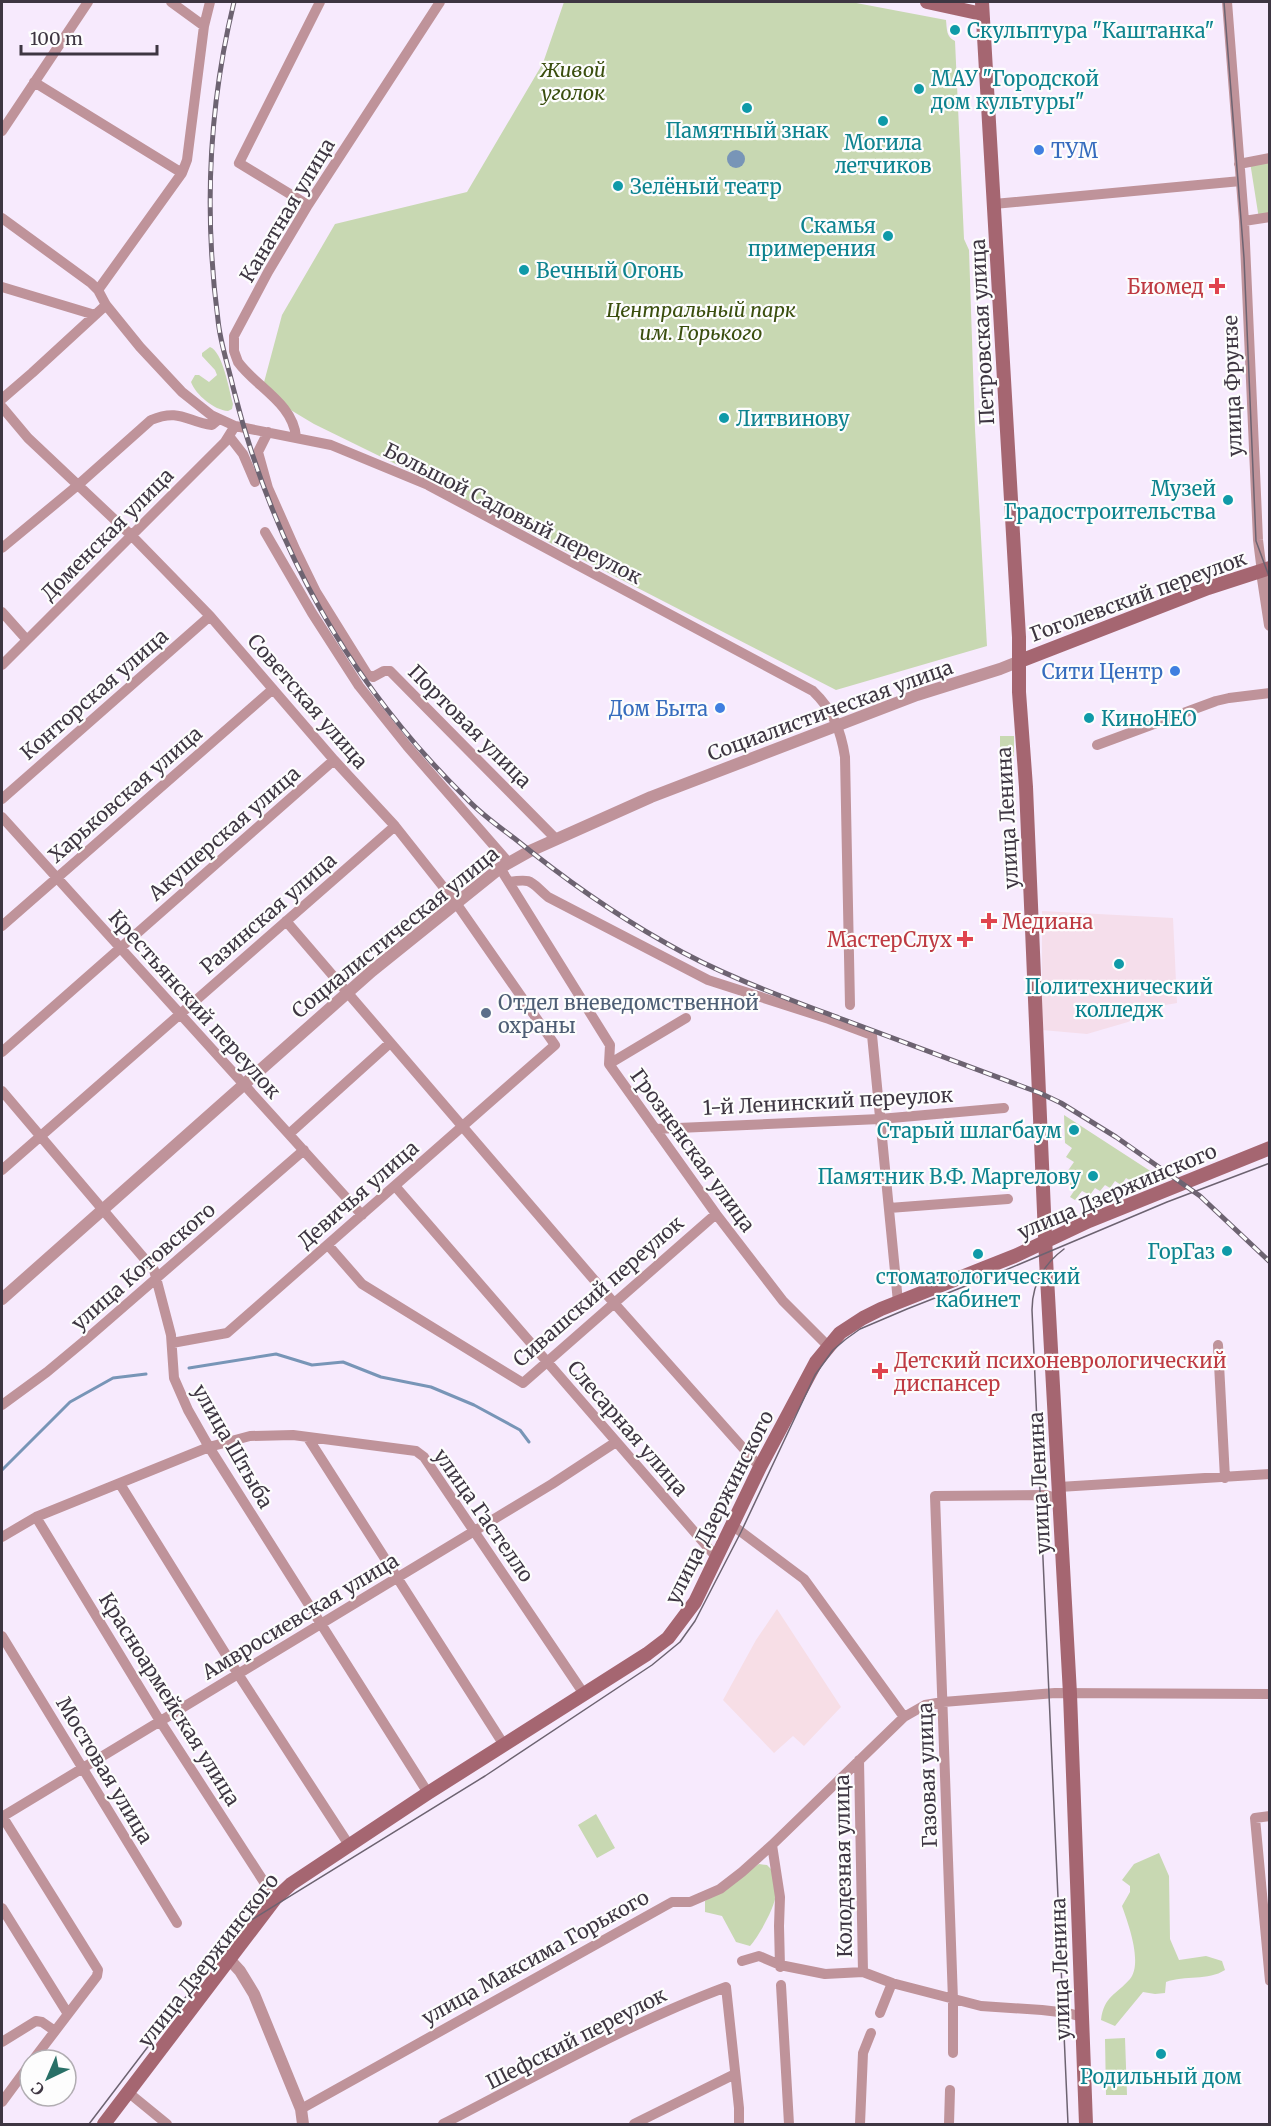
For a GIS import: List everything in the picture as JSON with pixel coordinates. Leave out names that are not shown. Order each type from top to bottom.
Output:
[{"type":"main road","points":[[927,2],[982,8]]},
{"type":"main road","name":"Петровская улица","points":[[982,8],[1020,661]]},
{"type":"main road","name":"Гоголевский переулок","points":[[1020,661],[1208,588],[1266,570]]},
{"type":"main road","name":"улица Ленина","points":[[1020,661],[1019,692],[1038,1041],[1045,1240],[1070,1694],[1086,2124]]},
{"type":"main road","name":"улица Дзержинского","points":[[104,2124],[276,1899],[309,1871],[647,1654],[668,1638],[695,1602],[760,1467],[803,1385],[828,1346],[849,1326],[898,1302],[963,1277],[1099,1216],[1269,1148]]},
{"type":"street","points":[[2,131],[88,2]]},
{"type":"street","points":[[171,2],[204,26]]},
{"type":"street","points":[[98,290],[182,173],[187,160],[204,26],[210,2]]},
{"type":"street","points":[[308,205],[239,164],[320,2]]},
{"type":"street","name":"Канатная улица","points":[[296,436],[294,425],[288,414],[238,362],[234,341],[237,330],[308,205],[440,2]]},
{"type":"street","name":"улица Фрунзе","points":[[1227,2],[1244,221],[1258,540],[1266,570],[1269,625]]},
{"type":"street","points":[[34,82],[182,173]]},
{"type":"street","points":[[1239,164],[1269,158]]},
{"type":"street","points":[[994,204],[1240,181]]},
{"type":"street","points":[[1244,221],[1269,217]]},
{"type":"street","name":"Большой Садовый переулок","points":[[2,218],[98,290],[106,305],[140,347],[182,392],[218,420],[235,426],[296,436],[331,445],[428,485],[792,679],[820,697],[838,726],[845,757],[850,1005]]},
{"type":"street","points":[[2,287],[95,315]]},
{"type":"street","points":[[2,399],[106,305]]},
{"type":"street","name":"Советская улица","points":[[2,407],[28,438],[132,536],[210,616],[334,760],[395,826],[456,903],[555,1045]]},
{"type":"street","points":[[2,548],[151,420],[165,416],[181,416],[212,424],[218,420]]},
{"type":"street","name":"Доменская улица","points":[[2,664],[132,536],[229,436],[235,426]]},
{"type":"street","name":"Портовая улица","points":[[268,432],[258,452],[268,488],[316,592],[367,674],[373,677],[387,670],[393,674],[556,839]]},
{"type":"street","points":[[229,436],[243,454],[255,482]]},
{"type":"street","points":[[266,532],[312,613],[359,686],[504,865]]},
{"type":"street","points":[[2,612],[27,639]]},
{"type":"street","name":"Конторская улица","points":[[2,799],[210,616]]},
{"type":"street","name":"Социалистическая улица","points":[[2,1299],[347,993],[504,865],[651,797],[917,694],[1020,661]]},
{"type":"street","name":"Харьковская улица","points":[[2,926],[273,689]]},
{"type":"street","points":[[1097,745],[1216,701],[1269,693]]},
{"type":"street","name":"Акушерская улица","points":[[2,1052],[334,760]]},
{"type":"street","name":"Крестьянский переулок","points":[[2,817],[362,1215]]},
{"type":"street","name":"Разинская улица","points":[[2,1170],[395,826]]},
{"type":"street","name":"Грозненская улица","points":[[504,865],[509,882],[610,1045],[609,1064],[716,1214],[783,1301],[828,1346]]},
{"type":"street","points":[[509,882],[531,881],[548,897],[708,980],[872,1035],[898,1302]]},
{"type":"street","points":[[286,921],[614,1303],[760,1467]]},
{"type":"street","points":[[609,1064],[686,1018]]},
{"type":"street","points":[[290,1134],[390,1043]]},
{"type":"street","name":"Девичья улица","points":[[172,1343],[227,1333],[555,1045]]},
{"type":"street","name":"улица Штыба","points":[[2,1091],[154,1270],[172,1343],[174,1378],[188,1410],[209,1447],[428,1793]]},
{"type":"street","name":"1-й Ленинский переулок","points":[[655,1129],[880,1119],[1004,1108]]},
{"type":"street","name":"улица Котовского","points":[[2,1405],[47,1372],[303,1150]]},
{"type":"street","name":"Слесарная улица","points":[[395,1186],[717,1558]]},
{"type":"street","points":[[889,1208],[1008,1199]]},
{"type":"street","name":"Сивашский переулок","points":[[328,1245],[362,1284],[523,1383],[716,1214]]},
{"type":"street","points":[[1218,1345],[1225,1478]]},
{"type":"street","name":"улица Гастелло","points":[[2,1537],[36,1517],[209,1447],[250,1436],[293,1435],[416,1451],[424,1456],[584,1694]]},
{"type":"street","points":[[308,1438],[504,1745]]},
{"type":"street","name":"Амвросиевская улица","points":[[2,1817],[552,1484],[616,1442]]},
{"type":"street","points":[[1059,1493],[1269,1474]]},
{"type":"street","points":[[120,1484],[238,1674],[349,1845]]},
{"type":"street","name":"Газовая улица","points":[[952,2053],[953,2000],[934,1496],[1059,1493]]},
{"type":"street","name":"Красноармейская улица","points":[[36,1517],[160,1721],[276,1899]]},
{"type":"street","points":[[732,1525],[804,1579],[904,1717]]},
{"type":"street","name":"Мостовая улица","points":[[2,1636],[177,1923]]},
{"type":"street","name":"улица Максима Горького","points":[[302,2109],[672,1902],[690,1902],[720,1889],[772,1845],[904,1717],[925,1705],[1050,1694],[1269,1694]]},
{"type":"street","name":"Колодезная улица","points":[[859,1760],[863,1972]]},
{"type":"street","points":[[1269,1816],[1255,1818],[1269,1981]]},
{"type":"street","points":[[2,1817],[98,1970],[97,1976],[42,2048]]},
{"type":"street","points":[[772,1845],[780,1897],[780,1966]]},
{"type":"street","points":[[3,1914],[68,2014]]},
{"type":"street","points":[[742,1961],[759,1956],[780,1966],[825,1974],[863,1972],[892,1983],[981,2006],[1068,2013],[1082,2017]]},
{"type":"street","points":[[229,1959],[240,1971],[254,1994],[302,2109],[303,2124]]},
{"type":"street","points":[[880,2013],[892,1983]]},
{"type":"street","points":[[781,1985],[789,2124]]},
{"type":"street","name":"Шефский переулок","points":[[443,2124],[602,2043],[695,1998],[726,1987],[735,2074]]},
{"type":"street","points":[[2,2042],[36,2021],[42,2022],[55,2031]]},
{"type":"street","points":[[860,2124],[863,2053],[871,2033]]},
{"type":"street","points":[[634,2124],[735,2074],[740,2108],[739,2124]]},
{"type":"street","points":[[2,2102],[18,2080]]},
{"type":"street","points":[[949,2124],[950,2090]]},
{"type":"street","points":[[129,2093],[167,2124]]},
{"type":"shaded area","points":[[1042,911],[1173,918],[1177,1003],[1160,1006],[1128,1022],[1087,1034],[1042,1030]]},
{"type":"shaded area","points":[[777,1609],[841,1707],[804,1746],[793,1736],[774,1753],[723,1700],[756,1640]]},
{"type":"green space","name":"Центральный парк им. Горького","points":[[564,2],[851,2],[946,20],[948,35],[955,41],[964,239],[969,250],[975,429],[987,646],[836,690],[314,424],[289,409],[263,386],[282,315],[335,224],[467,192],[543,63]]},
{"type":"green space","points":[[1269,158],[1269,217],[1259,219],[1250,162]]},
{"type":"green space","points":[[210,347],[219,356],[225,372],[233,404],[232,409],[228,411],[217,408],[206,401],[191,382],[195,375],[209,382],[217,375],[202,356],[202,353]]},
{"type":"green space","points":[[1000,736],[1014,736],[1014,756],[1000,756]]},
{"type":"green space","points":[[1064,1115],[1158,1176],[1133,1182],[1126,1178],[1121,1185],[1115,1181],[1110,1188],[1105,1185],[1100,1191],[1095,1188],[1090,1195],[1082,1191],[1075,1200],[1070,1197],[1076,1188],[1069,1184],[1074,1176],[1067,1172],[1074,1162],[1066,1157],[1072,1148],[1065,1143]]},
{"type":"green space","points":[[596,1814],[615,1848],[597,1858],[578,1825]]},
{"type":"green space","points":[[1159,1853],[1169,1876],[1170,1939],[1179,1960],[1206,1956],[1222,1961],[1225,1970],[1211,1976],[1166,1982],[1165,1993],[1143,1992],[1115,2026],[1101,2020],[1103,2012],[1111,1997],[1130,1979],[1135,1963],[1133,1943],[1122,1906],[1130,1892],[1130,1886],[1122,1880],[1134,1864]]},
{"type":"green space","points":[[759,1864],[767,1865],[772,1870],[776,1894],[766,1921],[750,1946],[736,1942],[722,1916],[705,1912],[705,1901]]},
{"type":"green space","points":[[1125,2038],[1127,2095],[1106,2095],[1105,2039]]},
{"type":"water","points":[[736,150],[742,153],[745,159],[742,165],[736,168],[730,165],[727,159],[730,153]]},
{"type":"waterway","points":[[189,1368],[276,1354],[312,1365],[343,1362],[381,1377],[431,1387],[474,1405],[520,1430],[529,1442]]},
{"type":"waterway","points":[[2,1470],[70,1402],[113,1378],[146,1374]]},
{"type":"tram line","points":[[1224,2],[1244,258],[1256,541],[1270,579]]},
{"type":"tram line","points":[[89,2124],[214,1960],[248,1922],[485,1776],[652,1665],[680,1642],[695,1621],[741,1532],[815,1375],[833,1350],[846,1339],[860,1329],[907,1309],[1167,1202],[1270,1163]]},
{"type":"tram line","points":[[1064,1249],[1040,1276],[1034,1292],[1032,1310],[1068,2124]]},
{"type":"railway","points":[[234,2],[219,80],[211,160],[211,240],[220,337],[250,446],[270,503],[294,558],[321,610],[352,660],[386,708],[425,755],[478,810],[569,880],[644,931],[685,954],[750,984],[1040,1093],[1061,1103],[1116,1137],[1200,1196],[1270,1262]]},
{"type":"place","name":"Скульптура \"Каштанка\"","points":[[955,30]]},
{"type":"place","name":"МАУ \"Городской дом культуры\"","points":[[919,89]]},
{"type":"place","name":"Памятный знак","points":[[747,108]]},
{"type":"place","name":"Могила летчиков","points":[[883,121]]},
{"type":"place","name":"ТУМ","points":[[1039,150]]},
{"type":"place","name":"Зелёный театр","points":[[618,186]]},
{"type":"place","name":"Скамья примерения","points":[[888,236]]},
{"type":"place","name":"Вечный Огонь","points":[[524,270]]},
{"type":"place","name":"Биомед","points":[[1217,286]]},
{"type":"place","name":"Литвинову","points":[[724,418]]},
{"type":"place","name":"Музей Градостроительства","points":[[1228,500]]},
{"type":"place","name":"Сити Центр","points":[[1175,671]]},
{"type":"place","name":"Дом Быта","points":[[720,708]]},
{"type":"place","name":"КиноНЕО","points":[[1089,718]]},
{"type":"place","name":"Медиана","points":[[989,921]]},
{"type":"place","name":"МастерСлух","points":[[965,939]]},
{"type":"place","name":"Политехнический колледж","points":[[1119,964]]},
{"type":"place","name":"Отдел вневедомственной охраны","points":[[486,1013]]},
{"type":"place","name":"Старый шлагбаум","points":[[1074,1130]]},
{"type":"place","name":"Памятник В.Ф. Маргелову","points":[[1093,1176]]},
{"type":"place","name":"ГорГаз","points":[[1227,1251]]},
{"type":"place","name":"стоматологический кабинет","points":[[978,1254]]},
{"type":"place","name":"Детский психоневрологический диспансер","points":[[880,1371]]},
{"type":"place","name":"Родильный дом","points":[[1161,2054]]},
{"type":"park label","name":"Живой уголок","points":[[573,80]]}]
